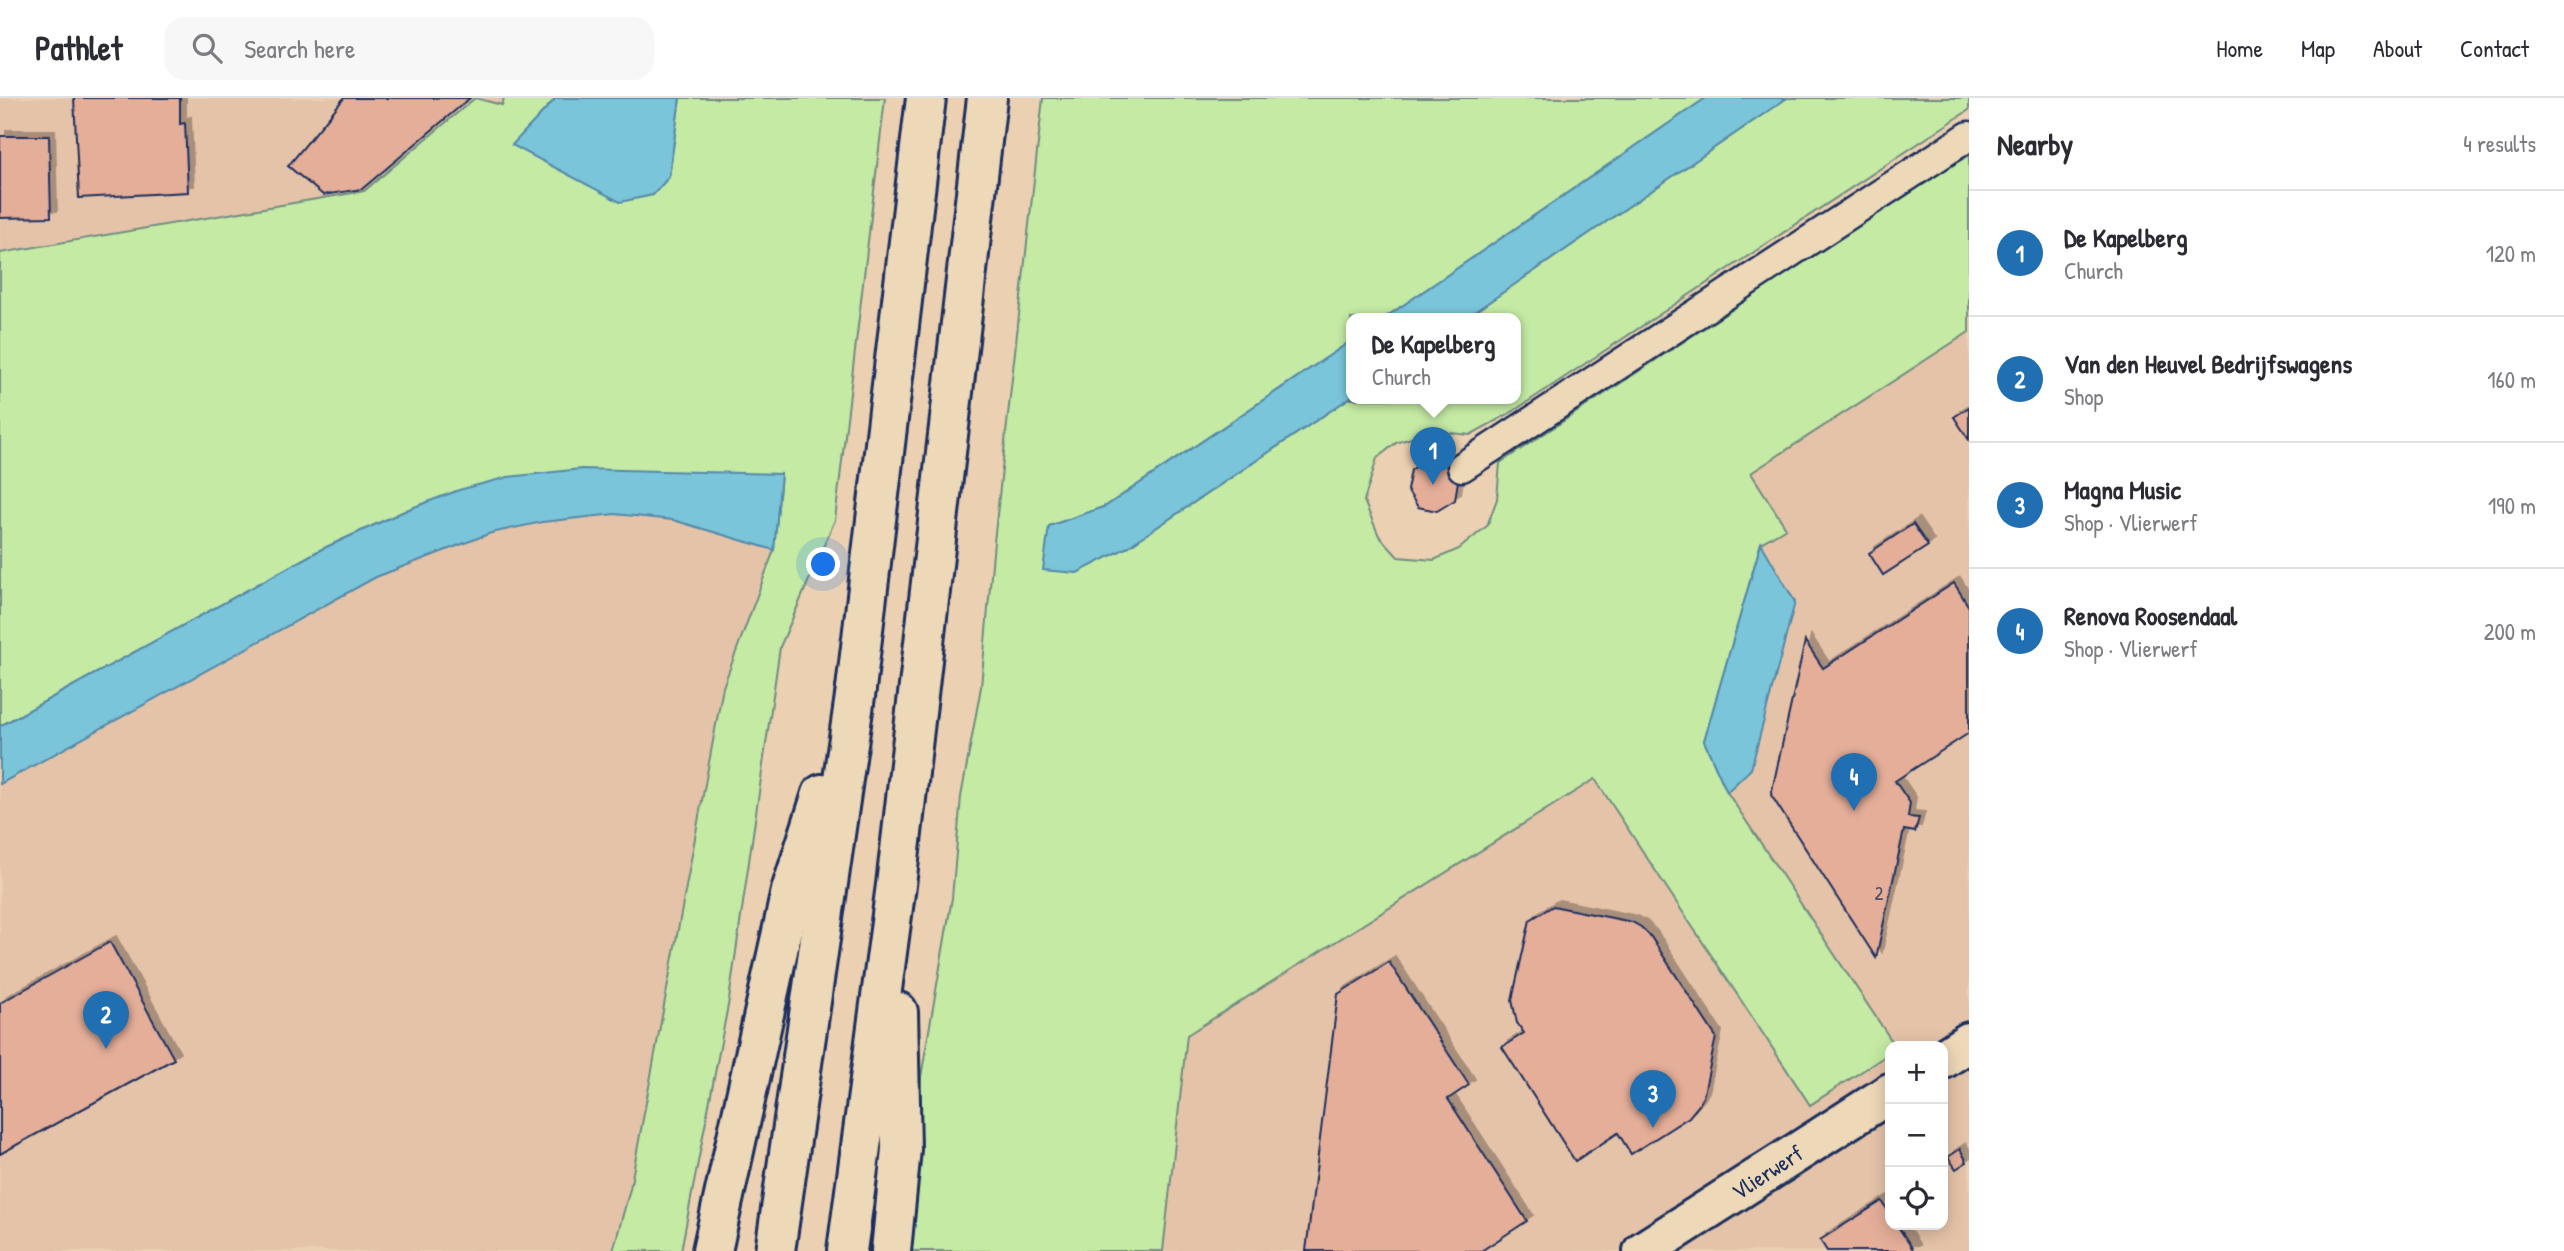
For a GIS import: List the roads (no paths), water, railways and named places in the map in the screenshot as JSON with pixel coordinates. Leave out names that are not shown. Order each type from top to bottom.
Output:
[{"type":"main road","points":[[775,1251],[856,689],[926,98]]},
{"type":"main road","points":[[847,1251],[896,885],[987,98]]},
{"type":"main road","points":[[712,1251],[791,891],[856,689]]},
{"type":"main road","points":[[891,1251],[901,1149],[896,885]]},
{"type":"main road","points":[[1948,1056],[1969,1042]]},
{"type":"main road","name":"Vlierwerf","points":[[1643,1251],[1885,1096]]},
{"type":"street","points":[[1462,467],[1969,136]]},
{"type":"water","points":[[556,98],[680,98],[669,177],[653,195],[620,202],[512,145]]},
{"type":"water","points":[[1706,98],[1787,98],[1473,313],[1392,313]]},
{"type":"water","points":[[1346,344],[1346,400],[1126,548],[1077,573],[1043,570],[1049,526],[1106,506]]},
{"type":"water","points":[[581,469],[781,474],[774,550],[673,520],[615,514],[542,522],[491,533],[376,577],[0,784],[0,726],[320,550],[409,509],[459,490],[508,477]]},
{"type":"water","points":[[1761,543],[1795,602],[1751,769],[1727,792],[1704,741]]},
{"type":"place","name":"De Kapelberg","points":[[1433,485]]},
{"type":"place","name":"Renova Roosendaal","points":[[1854,811]]},
{"type":"place","name":"Van den Heuvel Bedrijfswagens","points":[[106,1049]]},
{"type":"place","name":"Magna Music","points":[[1653,1128]]}]
